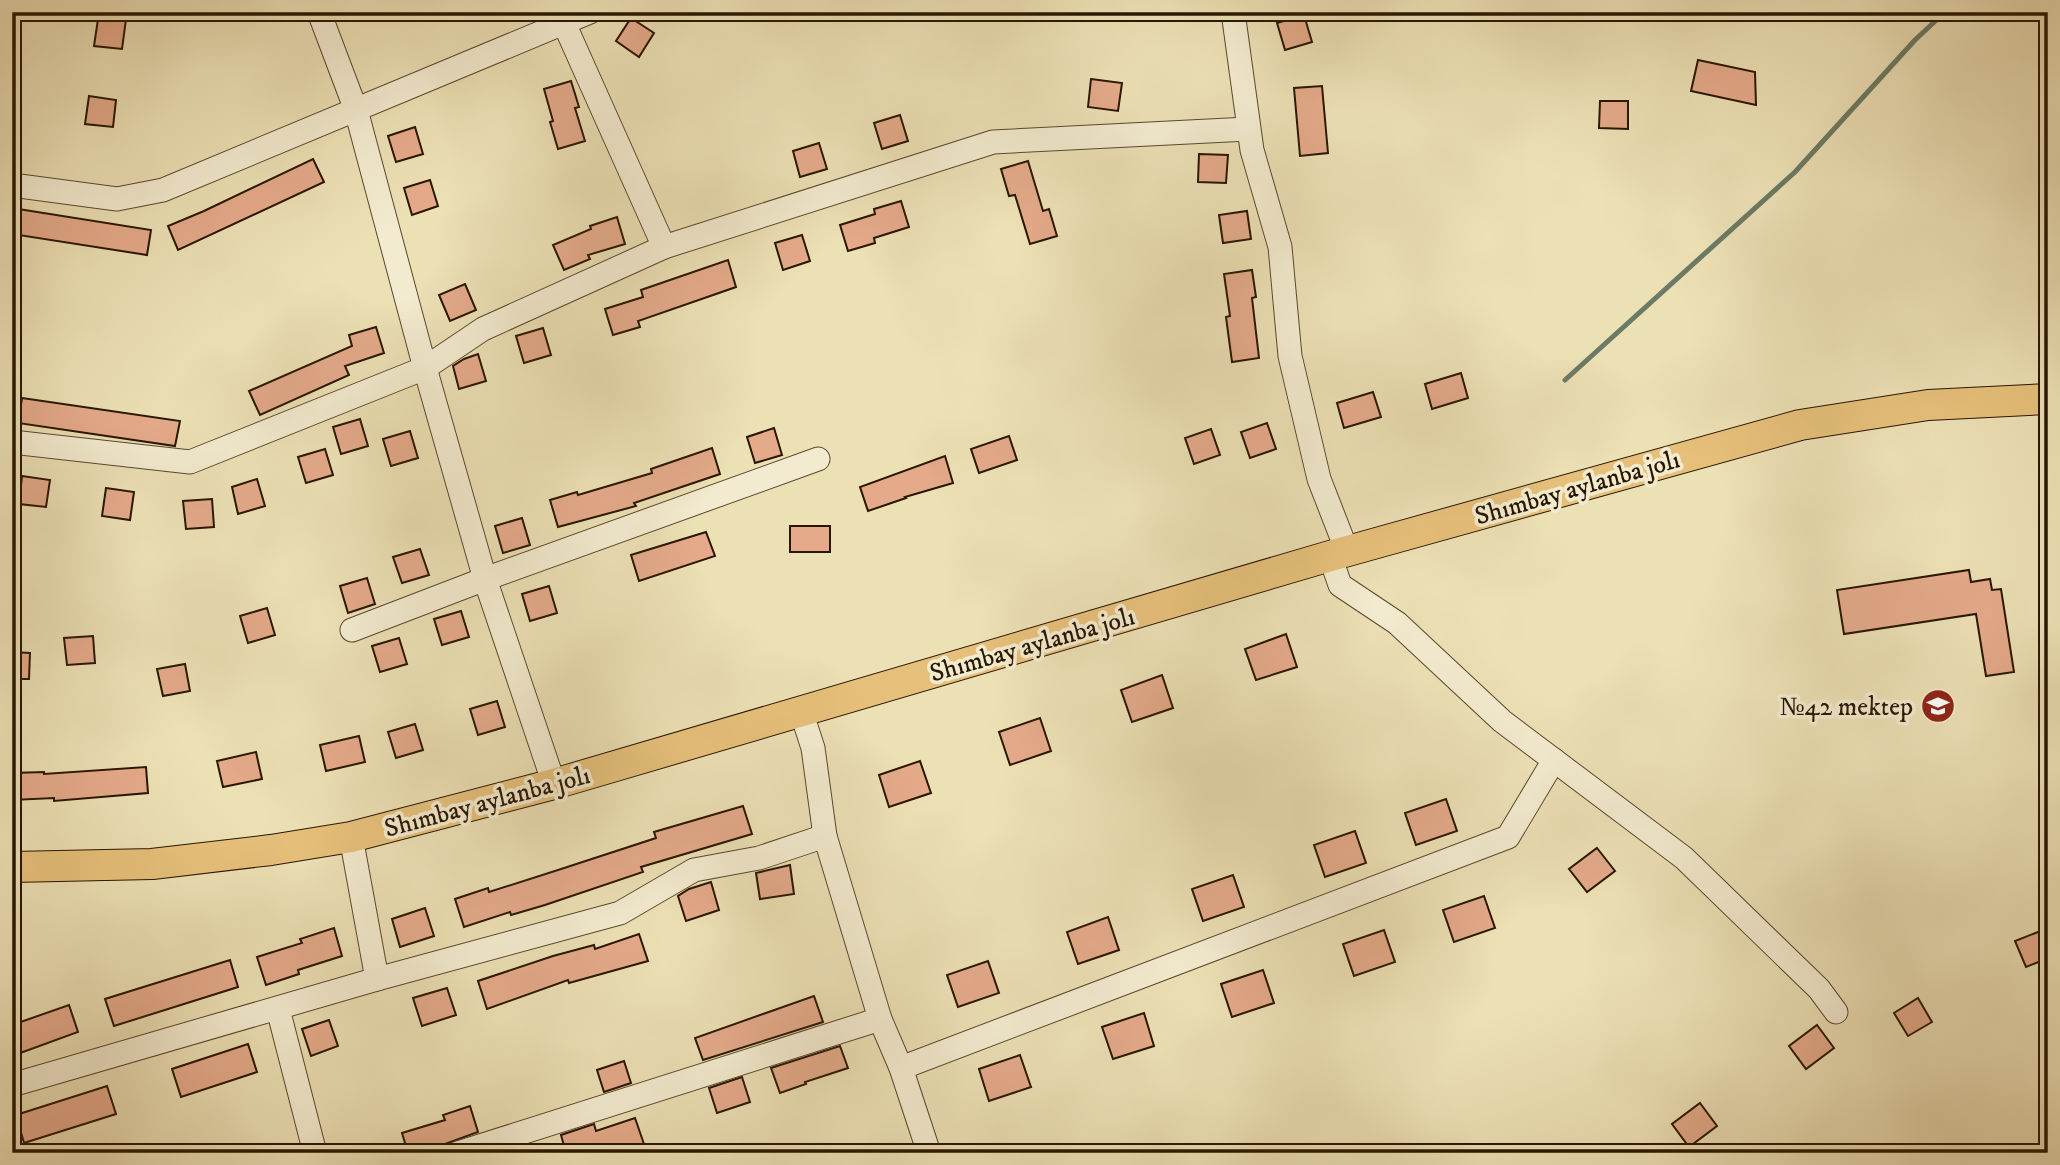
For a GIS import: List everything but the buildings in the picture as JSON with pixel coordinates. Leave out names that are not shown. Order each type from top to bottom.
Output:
[{"type":"main road","name":"Shımbay aylanba jolı","points":[[12,867],[152,864],[271,850],[351,837],[554,783],[1338,554],[1800,425],[1928,405],[2048,400]]},
{"type":"street","points":[[319,12],[356,110],[485,579],[554,783]]},
{"type":"street","points":[[12,185],[117,199],[163,190],[356,110],[561,18],[590,12]]},
{"type":"street","points":[[1233,12],[1252,150],[1280,247],[1290,356],[1338,554],[1340,585],[1398,623],[1502,721],[1684,858],[1819,989],[1836,1012]]},
{"type":"street","points":[[561,18],[664,247]]},
{"type":"street","points":[[12,442],[190,462],[425,368],[483,328],[664,247],[993,142],[1248,129]]},
{"type":"street","points":[[352,630],[818,459]]},
{"type":"street","points":[[801,712],[813,748],[825,836],[880,1019],[901,1068],[929,1153]]},
{"type":"street","points":[[901,1068],[1508,837],[1554,761]]},
{"type":"street","points":[[12,1085],[377,979],[620,913],[694,870],[759,858],[825,836]]},
{"type":"street","points":[[351,837],[377,979]]},
{"type":"street","points":[[278,1009],[315,1153]]},
{"type":"street","points":[[458,1153],[880,1019]]},
{"type":"waterway","points":[[1565,380],[1795,172],[1915,40],[1945,12]]},
{"type":"place","name":"№42 mektep","points":[[1938,706]]}]
